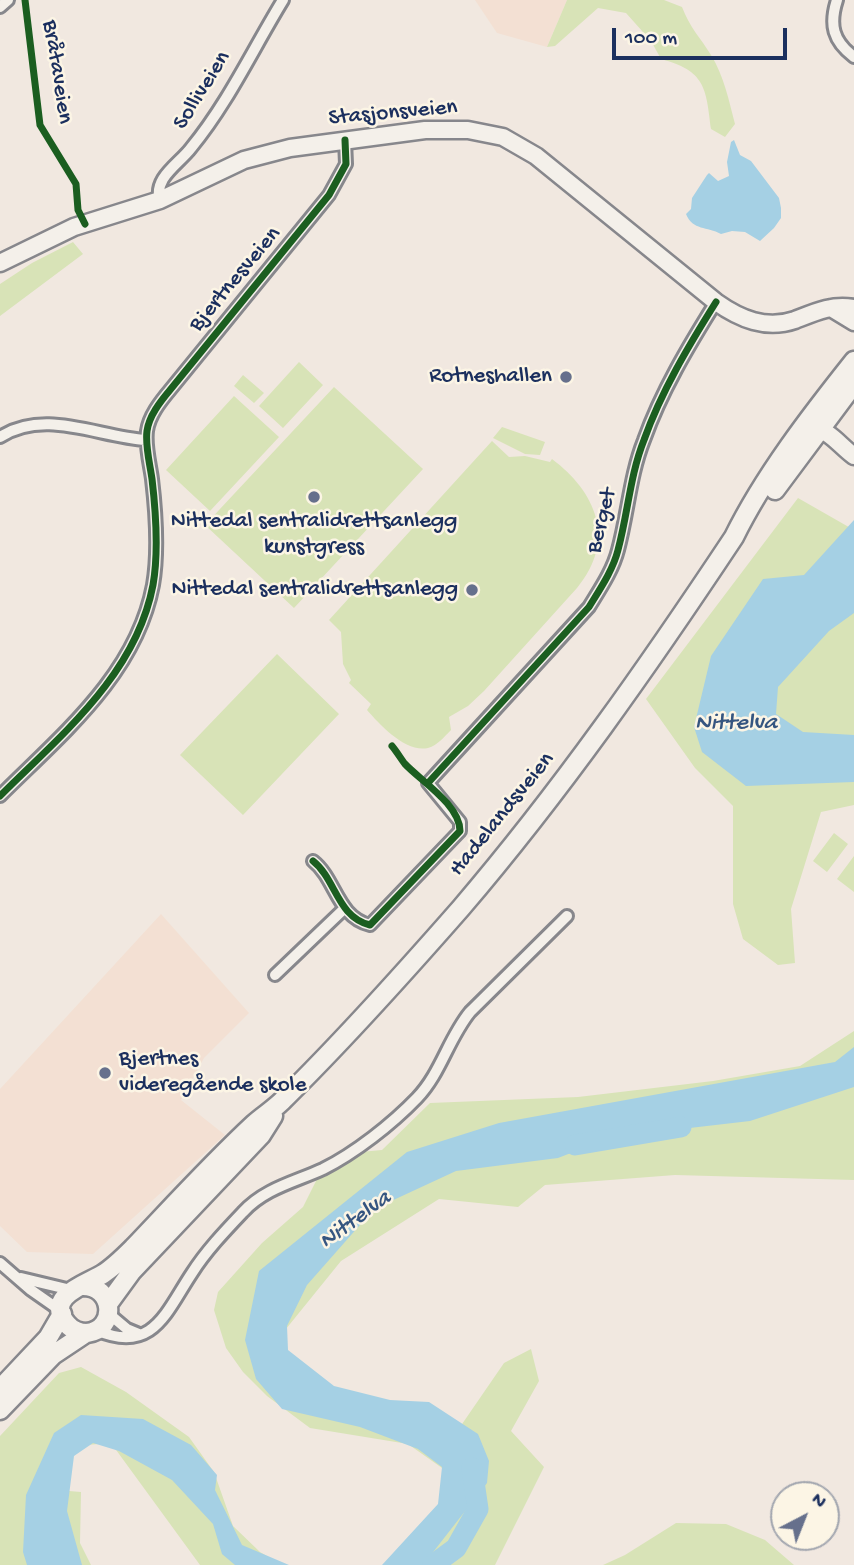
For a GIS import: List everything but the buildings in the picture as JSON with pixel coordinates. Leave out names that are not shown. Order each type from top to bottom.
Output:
[{"type":"highway","name":"Hadelandsveien","points":[[76,1288],[104,1273],[122,1259],[245,1132],[283,1101],[415,960],[519,836],[627,695],[734,537],[755,516],[813,431],[854,361]]},
{"type":"highway","name":"Hadelandsveien","points":[[813,431],[854,384]]},
{"type":"highway","name":"Hadelandsveien","points":[[108,1308],[132,1271],[261,1135],[283,1101]]},
{"type":"highway","points":[[0,1389],[48,1338],[62,1312],[65,1297],[76,1288],[96,1288],[104,1295],[108,1308],[103,1325],[53,1355],[0,1410]]},
{"type":"highway","points":[[62,1312],[65,1323],[72,1329],[91,1331]]},
{"type":"main road","name":"Stasjonsveien","points":[[0,263],[74,227],[160,200],[232,165],[260,155],[345,140],[441,130],[468,130],[503,138],[524,148],[716,302],[746,319],[771,324],[789,321],[815,311],[847,309]]},
{"type":"main road","points":[[813,431],[834,450],[852,455]]},
{"type":"street","points":[[0,7],[8,0]]},
{"type":"street","name":"Solliveien","points":[[160,200],[160,183],[191,149],[220,110],[283,0]]},
{"type":"street","points":[[837,0],[832,29],[836,40],[854,57]]},
{"type":"street","name":"Bjertnesveien","points":[[146,440],[148,423],[162,400],[333,189],[346,164],[345,140]]},
{"type":"street","name":"Berget","points":[[345,908],[354,919],[370,925],[460,831],[460,822],[428,783],[589,607],[601,587],[618,551],[643,441],[672,380],[716,302]]},
{"type":"street","points":[[0,437],[26,425],[48,424],[146,440],[154,503],[155,547],[153,583],[141,624],[123,661],[101,692],[0,796]]},
{"type":"street","points":[[275,975],[345,908],[323,870],[313,861]]},
{"type":"street","points":[[91,1331],[122,1339],[152,1330],[162,1321],[199,1263],[247,1208],[274,1189],[333,1163],[410,1105],[434,1077],[470,1012],[567,916]]},
{"type":"street","points":[[0,1262],[31,1290],[62,1312]]},
{"type":"street","points":[[20,1278],[76,1288]]},
{"type":"street","points":[[108,1308],[127,1329],[139,1334]]},
{"type":"shaded area","points":[[475,0],[567,0],[547,47],[497,33]]},
{"type":"shaded area","name":"Bjertnes videregående skole","points":[[161,914],[249,1013],[204,1058],[181,1100],[225,1135],[93,1254],[27,1252],[0,1226],[0,1089]]},
{"type":"green space","points":[[567,0],[664,0],[682,7],[716,63],[726,89],[735,124],[725,137],[711,129],[705,92],[695,75],[661,59],[651,41],[626,13],[598,8],[555,46],[547,47]]},
{"type":"green space","points":[[73,242],[83,254],[0,316],[0,284],[32,263]]},
{"type":"green space","points":[[299,362],[323,385],[283,428],[259,406]]},
{"type":"green space","points":[[243,375],[264,393],[254,403],[234,386]]},
{"type":"green space","name":"Nittedal sentralidrettsanlegg kunstgress","points":[[334,387],[423,469],[294,608],[205,525]]},
{"type":"green space","points":[[234,396],[279,437],[210,511],[166,470]]},
{"type":"green space","points":[[502,427],[545,442],[540,455],[525,454],[493,438]]},
{"type":"green space","points":[[492,441],[509,457],[525,456],[550,462],[552,459],[567,472],[580,486],[596,518],[596,552],[589,570],[577,588],[484,691],[468,706],[449,717],[451,730],[432,747],[411,746],[379,723],[367,710],[371,704],[349,683],[351,680],[343,664],[341,632],[329,620]]},
{"type":"green space","points":[[798,498],[854,530],[854,805],[821,812],[791,909],[795,963],[778,965],[743,939],[733,904],[733,806],[695,768],[646,699]]},
{"type":"green space","points":[[277,654],[339,714],[243,815],[180,755]]},
{"type":"green space","points":[[834,833],[848,844],[827,872],[813,861]]},
{"type":"green space","points":[[854,856],[854,892],[837,879]]},
{"type":"green space","points":[[854,1031],[854,1180],[675,1175],[545,1185],[518,1207],[439,1199],[341,1261],[273,1345],[306,1395],[460,1427],[504,1363],[531,1349],[539,1381],[511,1431],[544,1467],[495,1565],[386,1565],[443,1509],[442,1468],[408,1444],[310,1428],[267,1396],[243,1372],[226,1348],[214,1310],[218,1292],[262,1243],[303,1207],[323,1167],[360,1152],[382,1150],[430,1103],[578,1097],[713,1081],[800,1066]]},
{"type":"green space","points":[[81,1367],[126,1392],[189,1437],[214,1472],[233,1526],[260,1552],[282,1565],[200,1565],[111,1443],[62,1447],[45,1489],[81,1492],[80,1543],[91,1565],[0,1565],[0,1436],[59,1373]]},
{"type":"green space","points":[[676,1523],[726,1524],[765,1540],[770,1544],[770,1551],[778,1551],[794,1565],[603,1565],[625,1555]]},
{"type":"water","points":[[734,140],[740,155],[751,161],[779,198],[781,218],[760,241],[745,232],[721,234],[701,227],[692,223],[686,214],[691,209],[692,198],[709,173],[718,181],[729,176],[727,162],[731,142]]},
{"type":"water","name":"Nittelva","points":[[854,520],[854,613],[829,631],[778,687],[776,714],[803,732],[854,735],[854,782],[746,786],[702,752],[694,727],[711,656],[763,579],[804,575]]},
{"type":"water","name":"Nittelva","points":[[854,1047],[854,1087],[750,1121],[612,1137],[558,1158],[456,1171],[374,1209],[307,1285],[287,1326],[288,1350],[334,1386],[390,1400],[429,1402],[478,1434],[489,1461],[487,1483],[423,1565],[382,1565],[438,1504],[442,1467],[418,1449],[360,1427],[282,1409],[256,1379],[245,1340],[259,1271],[407,1152],[499,1123],[835,1062]]},
{"type":"water","points":[[81,1415],[143,1419],[191,1445],[217,1475],[215,1490],[242,1545],[289,1565],[235,1565],[222,1554],[213,1524],[172,1480],[119,1451],[93,1443],[74,1456],[67,1511],[82,1565],[27,1565],[23,1552],[26,1495],[54,1433]]},
{"type":"waterway","name":"Nittelva","points":[[575,1145],[681,1127]]},
{"type":"waterway","name":"Nittelva","points":[[433,1565],[456,1548],[478,1509],[472,1468]]},
{"type":"cycle path","name":"Bråtaveien","points":[[25,0],[40,125],[76,184],[78,210],[85,224]]},
{"type":"cycle path","points":[[0,796],[93,701],[130,647],[144,617],[155,572],[156,519],[147,443],[150,420],[166,395],[329,195],[346,164],[345,140]]},
{"type":"cycle path","points":[[428,783],[589,607],[602,586],[616,557],[635,467],[651,422],[676,369],[716,302]]},
{"type":"cycle path","points":[[313,861],[327,877],[350,914],[370,925],[460,831],[454,812],[447,803],[405,764],[392,746]]},
{"type":"place","name":"Rotneshallen","points":[[566,377]]},
{"type":"place","name":"Nittedal sentralidrettsanlegg kunstgress","points":[[314,497]]},
{"type":"place","name":"Nittedal sentralidrettsanlegg","points":[[472,590]]},
{"type":"place","name":"Bjertnes videregående skole","points":[[105,1073]]}]
